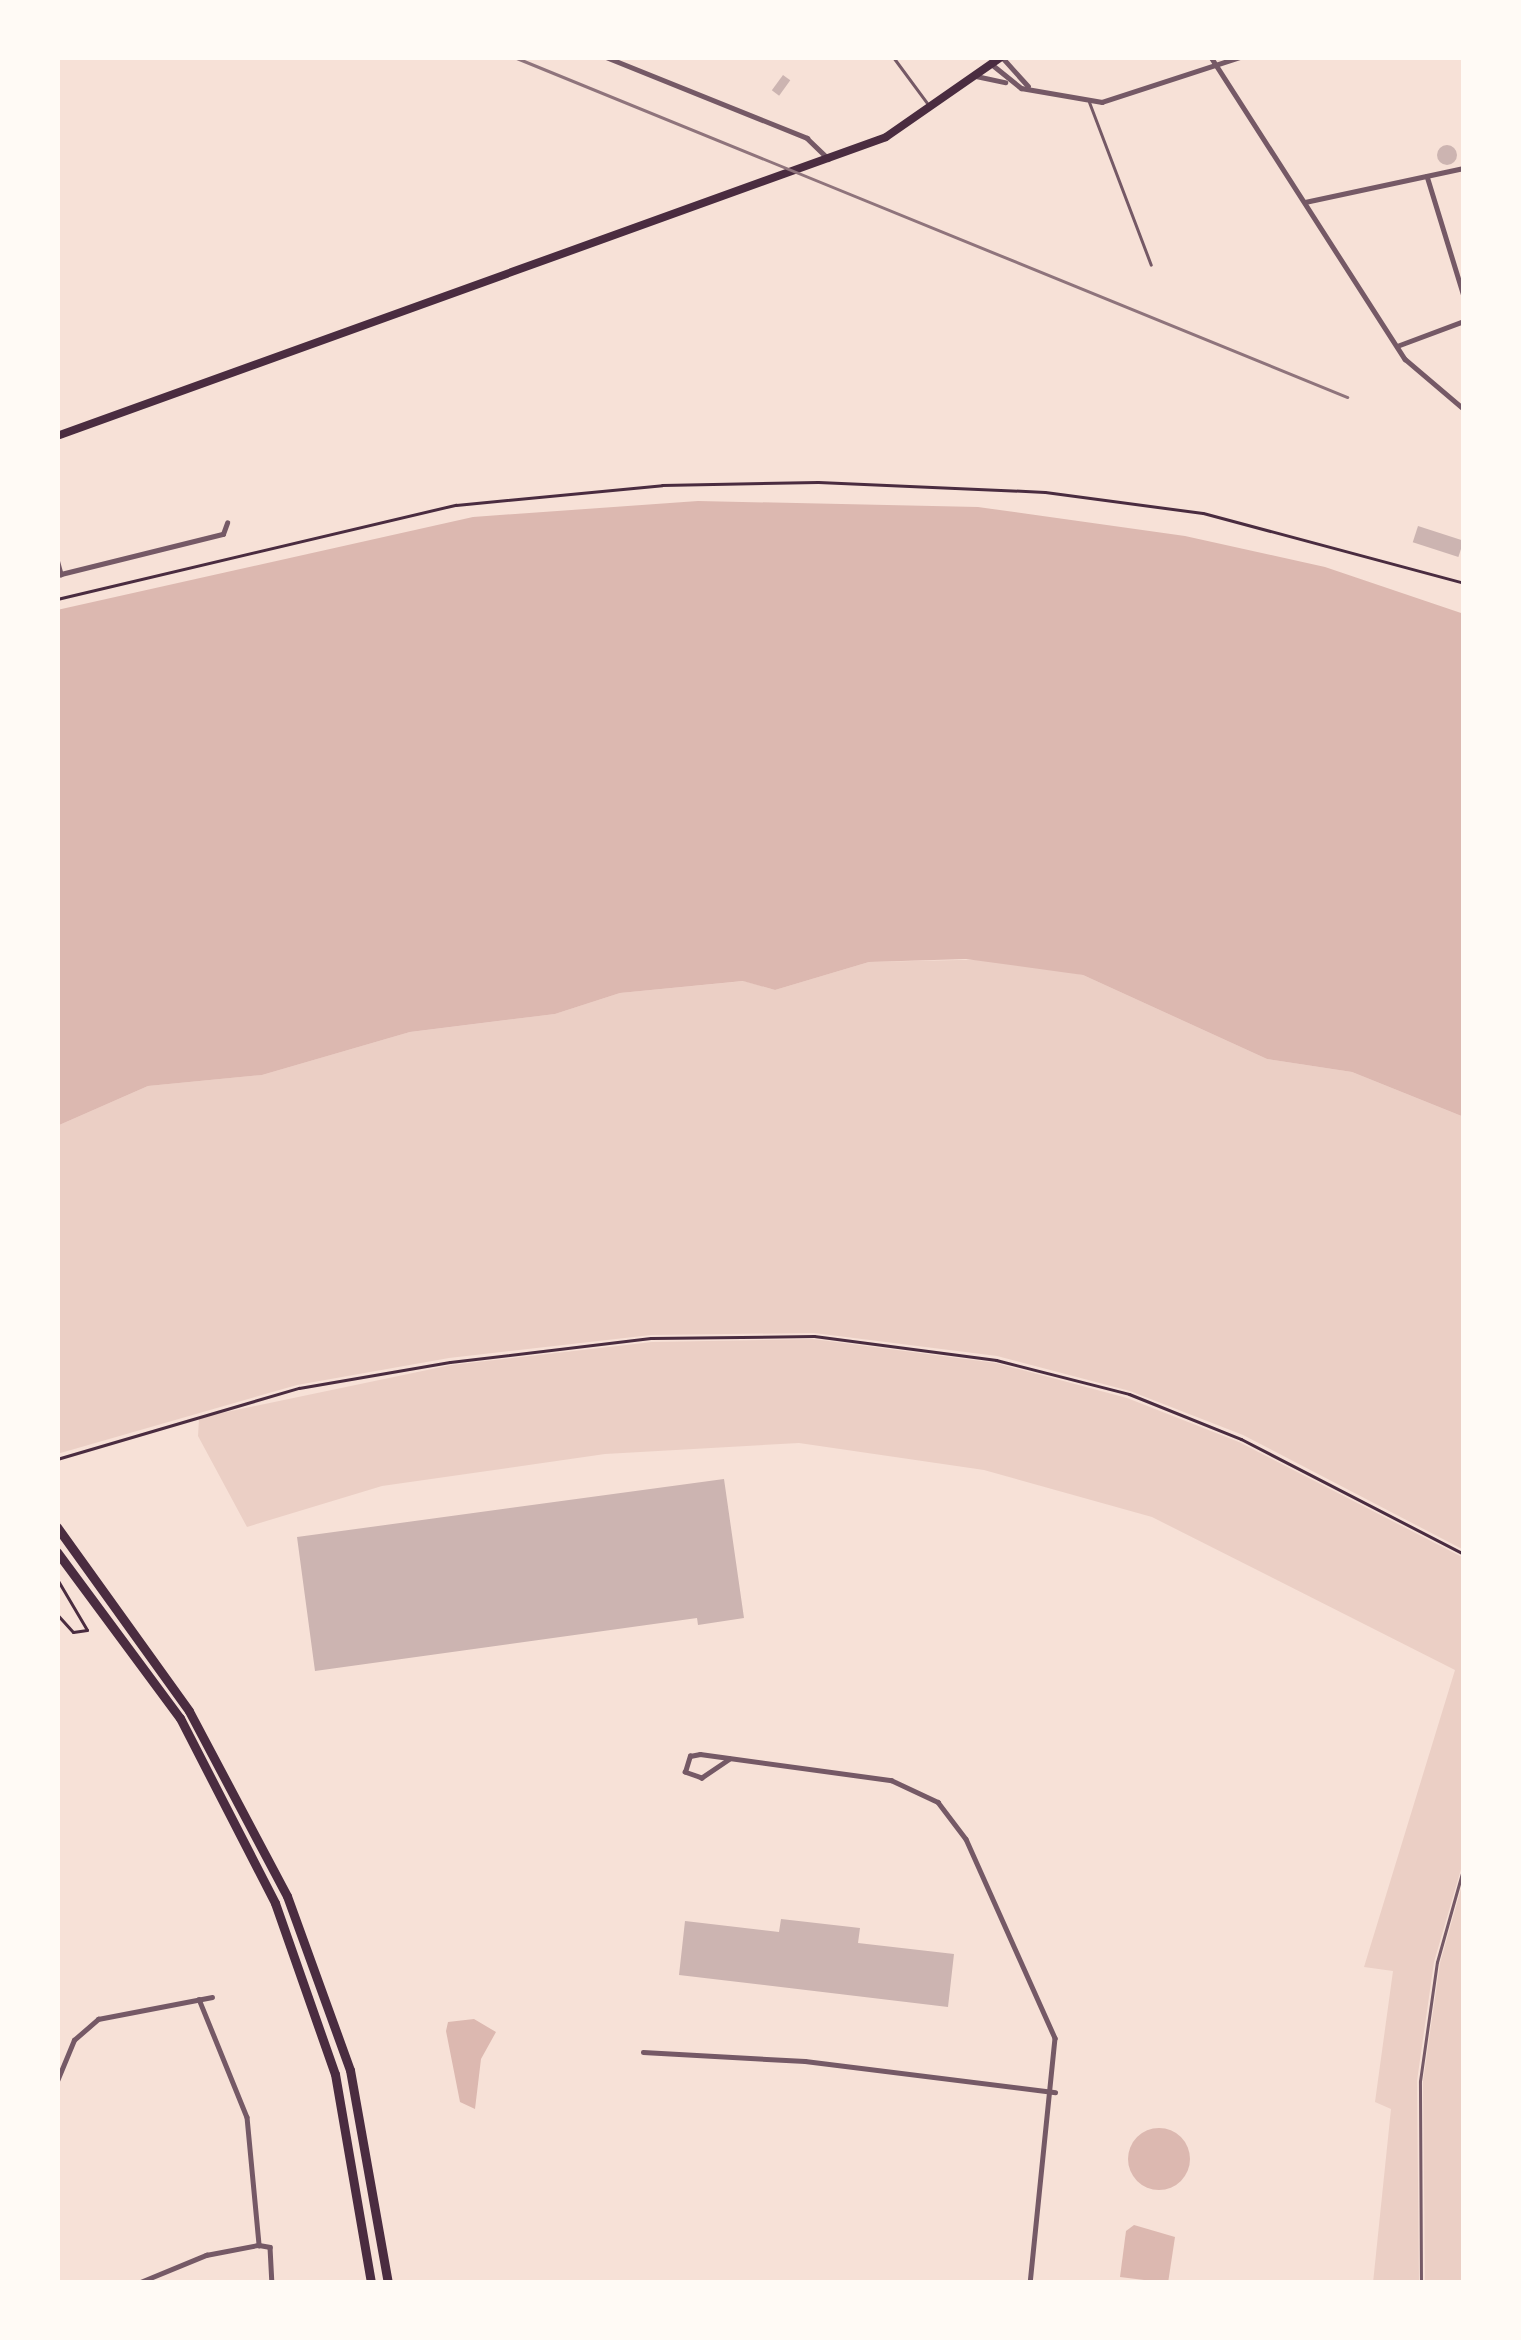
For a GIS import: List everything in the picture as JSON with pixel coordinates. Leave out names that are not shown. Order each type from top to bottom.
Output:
[{"type":"highway","points":[[57,1527],[189,1711],[287,1896],[350,2070],[388,2283]]},
{"type":"highway","points":[[57,1552],[180,1718],[275,1903],[335,2074],[371,2283]]},
{"type":"main road","points":[[57,436],[829,159],[932,109],[998,59]]},
{"type":"street","points":[[606,57],[807,138],[829,159]]},
{"type":"street","points":[[1211,57],[1396,346],[1464,409]]},
{"type":"street","points":[[976,76],[1088,101],[1117,101],[1240,57]]},
{"type":"street","points":[[998,59],[1009,83]]},
{"type":"street","points":[[998,59],[1033,89]]},
{"type":"street","points":[[1305,202],[1464,168]]},
{"type":"street","points":[[1427,176],[1464,296]]},
{"type":"street","points":[[1396,346],[1464,321]]},
{"type":"street","points":[[57,559],[59,574],[224,534],[227,524]]},
{"type":"street","points":[[730,1759],[702,1778],[690,1777],[685,1765],[700,1754],[891,1780],[946,1810],[1043,2000],[1055,2038],[1055,2092],[1030,2283]]},
{"type":"street","points":[[57,2081],[74,2040],[98,2018],[212,1997]]},
{"type":"street","points":[[199,2000],[247,2117],[259,2245]]},
{"type":"street","points":[[643,2052],[806,2062],[1055,2092]]},
{"type":"street","points":[[138,2283],[206,2255],[259,2245],[270,2247],[272,2283]]},
{"type":"lane","points":[[893,57],[932,109]]},
{"type":"lane","points":[[1088,101],[1151,266]]},
{"type":"lane","points":[[1421,2283],[1417,2135],[1426,2023],[1464,1867]]},
{"type":"path","points":[[57,599],[456,505],[662,485],[818,482],[1045,492],[1203,512],[1464,583]]},
{"type":"path","points":[[57,1459],[299,1388],[450,1362],[651,1338],[814,1336],[996,1360],[1129,1394],[1241,1439],[1464,1554]]},
{"type":"path","points":[[57,1579],[87,1630],[73,1632],[57,1613]]},
{"type":"shaded area","points":[[698,501],[978,507],[1185,536],[1325,567],[1464,614],[1464,1117],[1352,1072],[1267,1059],[1083,975],[966,959],[869,962],[775,990],[743,981],[620,993],[555,1014],[410,1032],[262,1075],[148,1086],[57,1126],[57,610],[473,517]]},
{"type":"shaded area","points":[[1003,959],[1083,975],[1267,1059],[1352,1072],[1464,1117],[1464,1550],[1243,1435],[1130,1391],[997,1356],[814,1333],[651,1335],[449,1358],[297,1385],[57,1454],[57,1126],[148,1086],[262,1075],[410,1032],[555,1014],[620,993],[744,981],[775,990],[869,962]]},
{"type":"shaded area","points":[[813,1339],[996,1363],[1127,1398],[1239,1442],[1464,1558],[1464,1859],[1434,1962],[1417,2081],[1419,2283],[1373,2283],[1391,2109],[1375,2102],[1393,1971],[1364,1967],[1455,1670],[1152,1517],[984,1470],[799,1443],[605,1454],[382,1486],[247,1527],[198,1436],[199,1419],[212,1415],[451,1365],[652,1342]]},
{"type":"shaded area","points":[[1464,1878],[1464,2283],[1425,2283],[1423,2081],[1440,1963]]},
{"type":"shaded area","points":[[474,2019],[496,2032],[481,2059],[475,2109],[460,2102],[446,2031],[448,2022]]},
{"type":"shaded area","points":[[1159,2128],[1181,2137],[1190,2159],[1181,2181],[1159,2190],[1137,2181],[1128,2159],[1137,2137]]},
{"type":"shaded area","points":[[1134,2225],[1175,2237],[1168,2283],[1120,2277],[1126,2231]]},
{"type":"building","points":[[783,75],[790,80],[779,96],[772,90]]},
{"type":"building","points":[[1447,145],[1457,155],[1447,165],[1437,155]]},
{"type":"building","points":[[1418,526],[1464,541],[1458,557],[1413,542]]},
{"type":"building","points":[[724,1479],[744,1618],[698,1625],[697,1618],[315,1671],[297,1537]]},
{"type":"building","points":[[781,1919],[860,1928],[858,1943],[954,1954],[948,2007],[679,1975],[685,1921],[779,1932]]},
{"type":"railway","points":[[514,57],[1347,397]]}]
